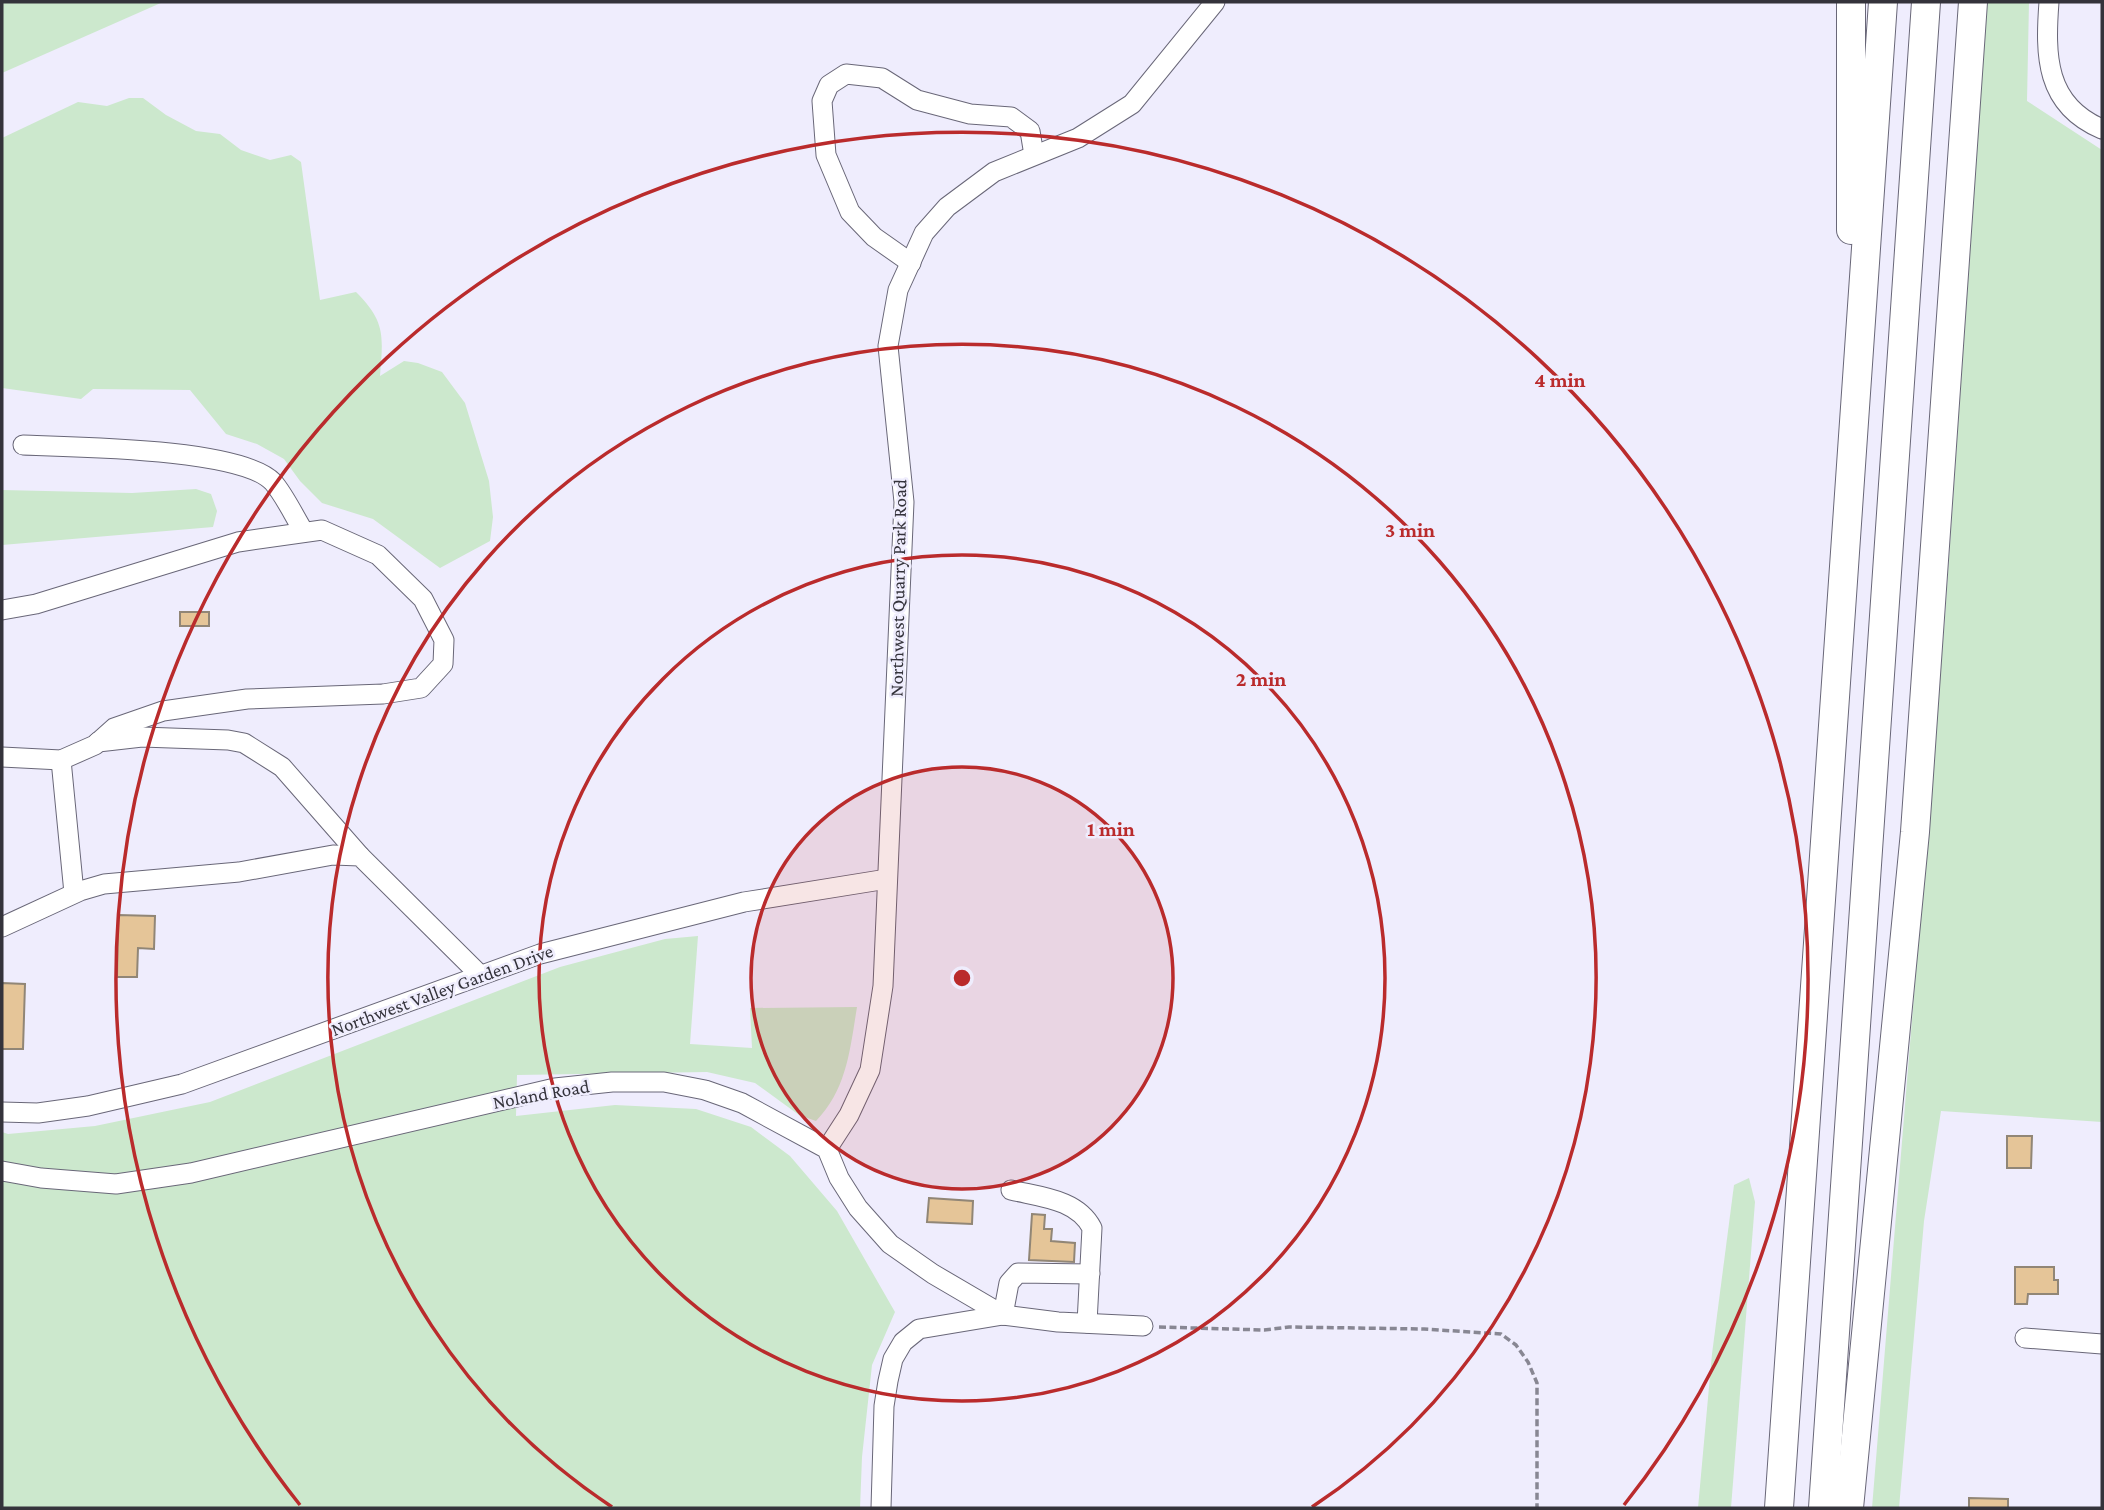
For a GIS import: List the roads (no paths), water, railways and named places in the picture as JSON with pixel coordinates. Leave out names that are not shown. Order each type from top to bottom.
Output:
[{"type":"highway","points":[[1851,2],[1851,479]]},
{"type":"highway","points":[[1779,1508],[1883,2]]},
{"type":"highway","points":[[1823,1508],[1926,2]]},
{"type":"highway","points":[[1849,1508],[1915,832],[1973,2]]},
{"type":"street","name":"Northwest Quarry Park Road","points":[[827,1149],[849,1115],[870,1070],[883,986],[904,502],[888,346],[898,290],[924,233],[947,206],[994,173],[1079,138],[1132,104],[1215,2]]},
{"type":"street","points":[[2049,2],[2048,63],[2057,91],[2069,106],[2102,129]]},
{"type":"street","points":[[911,263],[874,237],[850,212],[826,155],[822,102],[829,85],[846,74],[882,78],[917,100],[970,114],[1011,117],[1030,131],[1034,155]]},
{"type":"street","points":[[23,445],[189,454],[245,468],[272,481],[304,532]]},
{"type":"street","points":[[2,610],[36,604],[237,542],[322,530],[378,555],[423,599],[444,640],[443,664],[421,688],[383,694],[247,699],[163,711],[114,728],[98,742],[61,760],[2,757]]},
{"type":"street","points":[[98,742],[142,737],[244,743],[282,767],[360,856],[480,975]]},
{"type":"street","points":[[61,760],[74,893]]},
{"type":"street","points":[[2,927],[74,893],[104,884],[239,872],[333,855],[360,856]]},
{"type":"street","name":"Northwest Valley Garden Drive","points":[[2,1112],[38,1113],[88,1106],[182,1084],[540,954],[731,905],[887,879]]},
{"type":"street","name":"Noland Road","points":[[2,1171],[41,1178],[116,1184],[191,1172],[555,1088],[612,1082],[664,1082],[705,1090],[742,1103],[827,1149]]},
{"type":"street","points":[[827,1149],[839,1178],[858,1208],[890,1244],[933,1274],[1003,1315]]},
{"type":"street","points":[[1011,1190],[1062,1203],[1088,1219],[1093,1228],[1087,1323]]},
{"type":"street","points":[[1003,1315],[1009,1283],[1018,1273],[1090,1274]]},
{"type":"street","points":[[881,1508],[884,1406],[894,1359],[903,1342],[919,1329],[1003,1315],[1143,1326]]},
{"type":"street","points":[[2025,1338],[2102,1344]]}]
